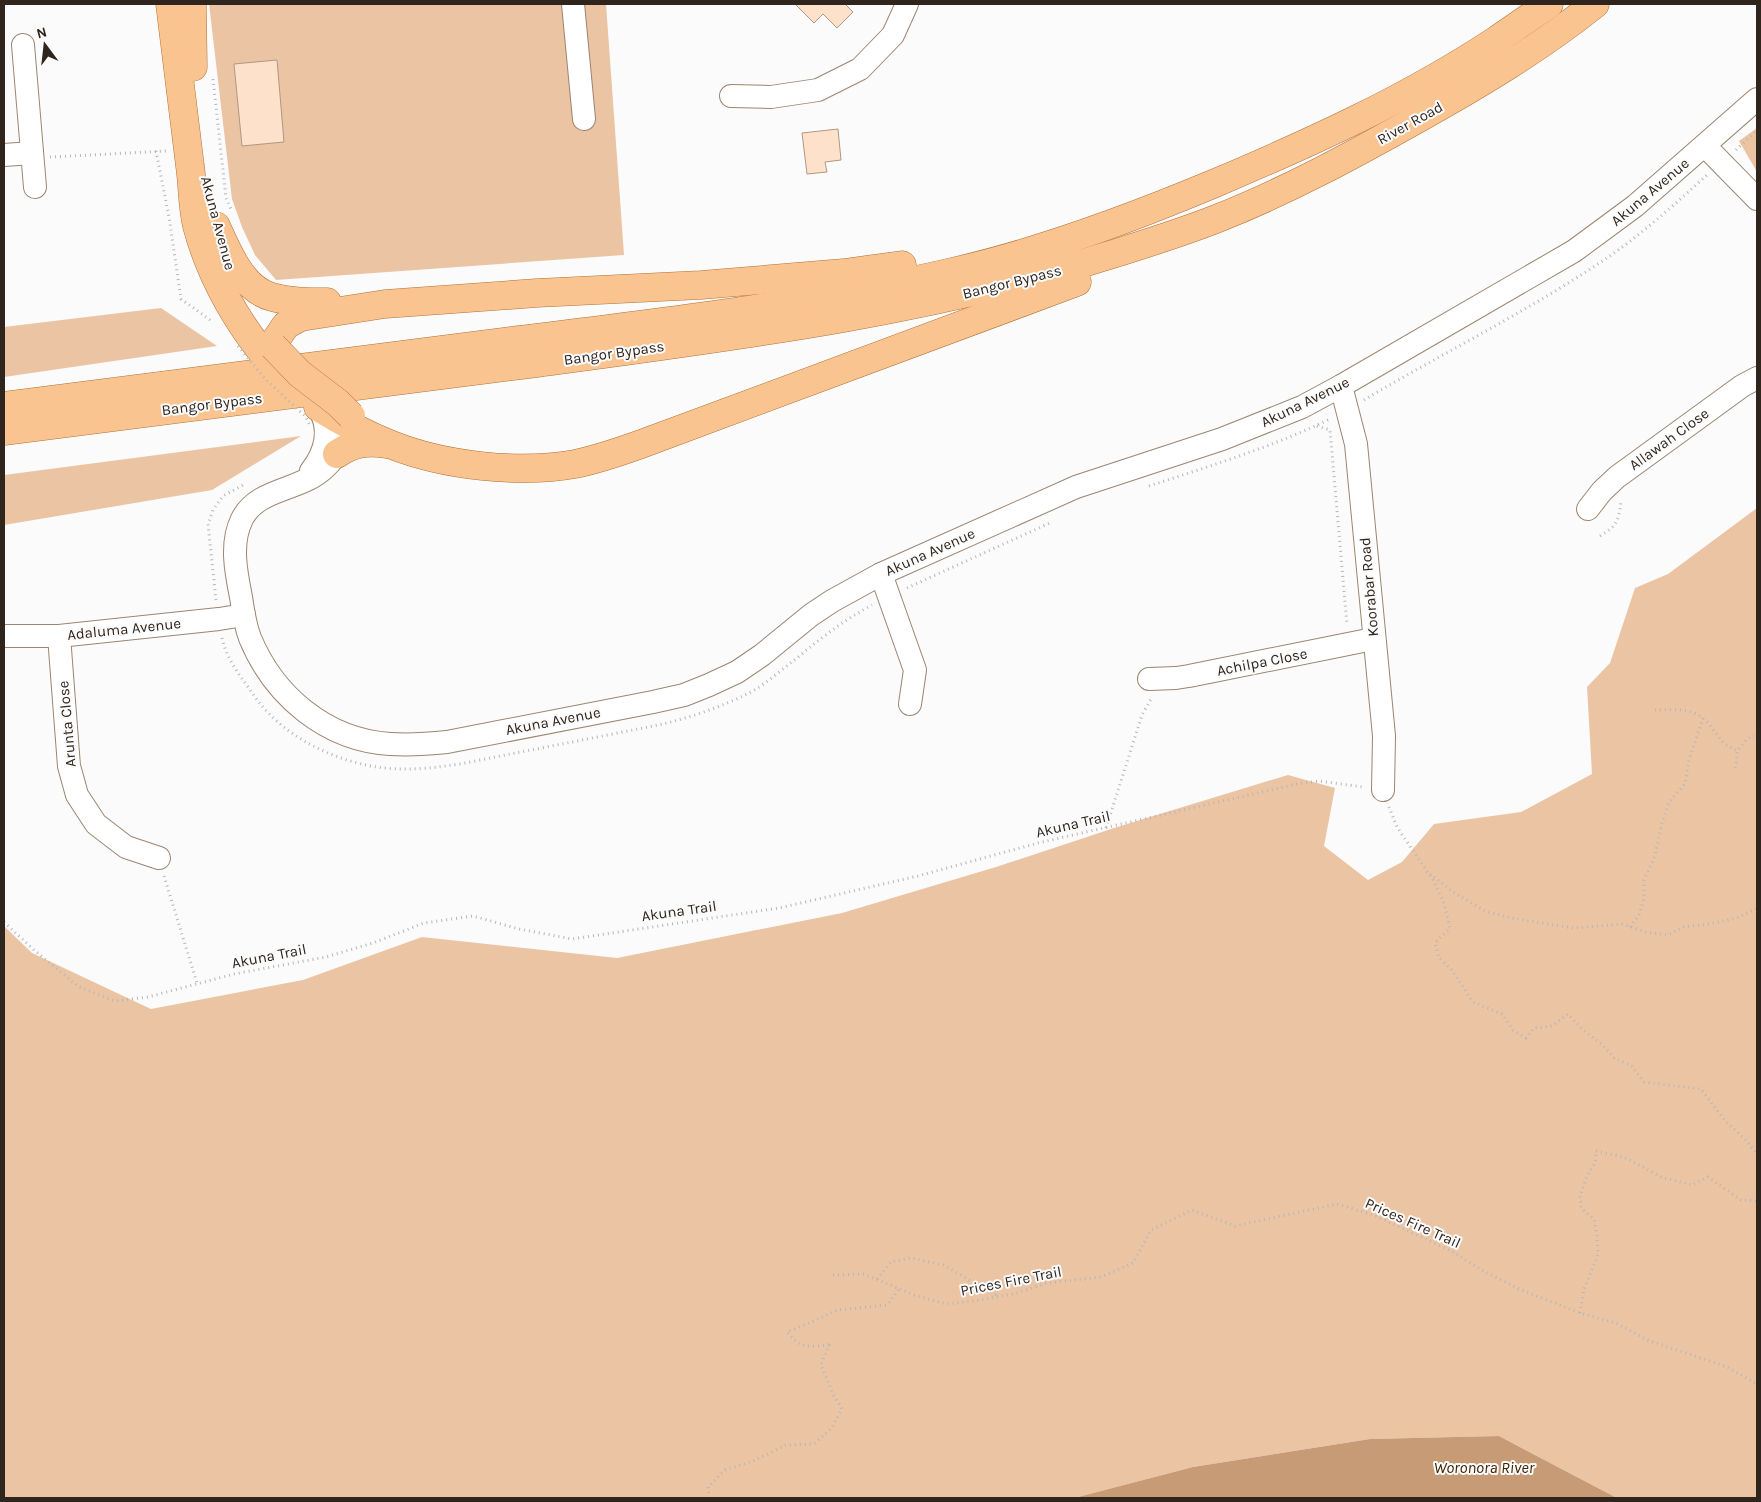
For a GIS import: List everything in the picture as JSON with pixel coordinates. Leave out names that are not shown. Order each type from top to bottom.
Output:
[{"type":"main road","name":"Akuna Avenue","points":[[170,4],[190,167],[192,203],[197,226],[209,260],[220,286],[265,348],[338,403],[332,419]]},
{"type":"main road","name":"Akuna Avenue","points":[[192,4],[194,76],[205,176],[224,219],[224,255],[265,348]]},
{"type":"main road","name":"River Road","points":[[1161,206],[1240,173],[1373,111],[1487,46],[1548,4]]},
{"type":"main road","name":"River Road","points":[[1213,220],[1278,193],[1351,157],[1486,80],[1566,27],[1595,4]]},
{"type":"main road","points":[[265,348],[286,325],[301,317],[385,304],[512,294],[701,285],[844,273],[895,266],[1000,245],[1161,206]]},
{"type":"main road","name":"Bangor Bypass","points":[[4,406],[709,316],[796,302],[954,272],[1072,237],[1161,206]]},
{"type":"main road","points":[[224,219],[227,250],[242,274],[264,294],[297,302],[385,304]]},
{"type":"main road","points":[[332,419],[392,445],[426,456],[488,466],[532,468],[597,459],[1131,262],[1182,238],[1213,220]]},
{"type":"main road","name":"Bangor Bypass","points":[[4,431],[648,348],[860,316],[941,300],[1059,271],[1213,220]]},
{"type":"main road","points":[[337,454],[354,444],[366,442],[392,445]]},
{"type":"street","points":[[573,4],[584,119]]},
{"type":"street","points":[[731,96],[771,97],[818,90],[860,69],[893,35],[907,4]]},
{"type":"street","points":[[23,45],[34,187]]},
{"type":"street","name":"Akuna Avenue","points":[[332,419],[347,437],[337,454],[321,472],[256,502],[245,514],[238,526],[235,540],[235,555],[244,615],[250,636],[258,656],[284,693],[301,709],[320,722],[365,740],[389,744],[417,744],[447,742],[653,702],[692,692],[737,672],[762,655],[811,615],[881,574],[1076,487],[1239,432],[1302,406],[1341,386],[1574,251],[1635,206],[1757,99]]},
{"type":"street","points":[[1705,146],[1757,199]]},
{"type":"street","points":[[4,155],[32,158]]},
{"type":"street","name":"Allawah Close","points":[[1588,510],[1602,491],[1616,477],[1742,386],[1757,378]]},
{"type":"street","name":"Koorabar Road","points":[[1341,386],[1356,444],[1373,639],[1384,736],[1383,790]]},
{"type":"street","name":"Akuna Avenue","points":[[290,487],[306,476],[316,464],[326,441],[332,419]]},
{"type":"street","points":[[881,574],[915,670],[910,704]]},
{"type":"street","name":"Adaluma Avenue","points":[[4,636],[59,636],[244,615]]},
{"type":"street","name":"Arunta Close","points":[[59,636],[69,766],[77,795],[96,824],[126,847],[159,858]]},
{"type":"street","name":"Achilpa Close","points":[[1156,679],[1189,676],[1373,639]]},
{"type":"path","points":[[212,72],[226,198],[224,219]]},
{"type":"path","points":[[32,158],[167,151]]},
{"type":"path","points":[[265,348],[257,370],[305,416],[332,419]]},
{"type":"path","points":[[1317,425],[1330,430],[1349,644]]},
{"type":"path","points":[[1106,828],[1142,715],[1156,679]]},
{"type":"path","points":[[1655,710],[1693,712],[1703,718],[1724,742],[1738,751]]},
{"type":"path","points":[[1630,927],[1639,915],[1644,898],[1644,880],[1655,856],[1662,823],[1670,802],[1685,784],[1689,760],[1703,718]]},
{"type":"path","points":[[1735,768],[1738,760],[1738,751],[1747,739],[1754,736]]},
{"type":"path","name":"Akuna Trail","points":[[4,922],[34,950],[79,987],[115,1000],[148,997],[197,983],[326,957],[373,943],[424,923],[473,916],[519,929],[572,939],[779,908],[918,876],[1038,843],[1297,784],[1319,781],[1383,790]]},
{"type":"path","points":[[1383,790],[1397,827],[1428,872],[1444,903],[1450,928],[1435,943],[1439,958],[1451,969],[1473,1002],[1502,1014],[1513,1030],[1526,1038],[1534,1028],[1552,1026],[1568,1014],[1615,1058],[1631,1065],[1644,1082],[1701,1089],[1726,1122],[1746,1140],[1757,1154]]},
{"type":"path","points":[[159,858],[197,983]]},
{"type":"path","points":[[1428,872],[1453,892],[1485,911],[1572,928],[1623,924],[1645,932],[1668,935],[1683,927],[1727,920],[1757,909]]},
{"type":"path","points":[[1580,1313],[1584,1289],[1598,1255],[1594,1219],[1581,1208],[1580,1196],[1587,1176],[1595,1163],[1596,1151],[1624,1157],[1661,1177],[1692,1185],[1708,1177],[1741,1200],[1757,1201]]},
{"type":"path","name":"Prices Fire Trail","points":[[833,1275],[864,1274],[914,1295],[946,1304],[974,1301],[1017,1293],[1047,1282],[1101,1277],[1133,1263],[1150,1230],[1192,1210],[1235,1226],[1338,1204],[1376,1216],[1419,1236],[1453,1252],[1480,1269],[1517,1288],[1580,1313],[1616,1323],[1647,1340],[1682,1350],[1727,1367],[1757,1384]]},
{"type":"path","points":[[877,1280],[891,1262],[911,1258],[943,1265],[999,1296]]},
{"type":"path","points":[[708,1498],[708,1487],[725,1470],[753,1461],[786,1445],[814,1444],[831,1429],[842,1410],[821,1365],[829,1345],[812,1347],[795,1343],[786,1332],[837,1310],[887,1305],[899,1289]]},
{"type":"shaded area","points":[[209,4],[606,4],[624,255],[276,280],[255,255],[232,199]]},
{"type":"shaded area","points":[[1757,128],[1757,172],[1739,141]]},
{"type":"shaded area","points":[[161,308],[217,346],[4,377],[4,327]]},
{"type":"shaded area","points":[[301,436],[212,490],[4,525],[4,475]]},
{"type":"shaded area","points":[[1757,508],[1757,1498],[1617,1498],[1499,1436],[1370,1439],[1193,1467],[1074,1498],[4,1498],[4,926],[32,953],[151,1009],[303,980],[422,937],[617,958],[842,913],[996,867],[1114,828],[1288,775],[1335,788],[1324,846],[1368,880],[1402,862],[1434,824],[1521,812],[1592,774],[1587,687],[1610,663],[1635,588],[1668,574]]},
{"type":"water","name":"Woronora River","points":[[1499,1436],[1617,1498],[1074,1498],[1193,1467],[1370,1439]]},
{"type":"building","points":[[795,4],[845,4],[853,12],[837,28],[823,14],[814,23]]},
{"type":"building","points":[[277,60],[284,142],[242,146],[234,64]]},
{"type":"building","points":[[838,129],[841,160],[825,162],[827,172],[807,174],[802,133]]}]
